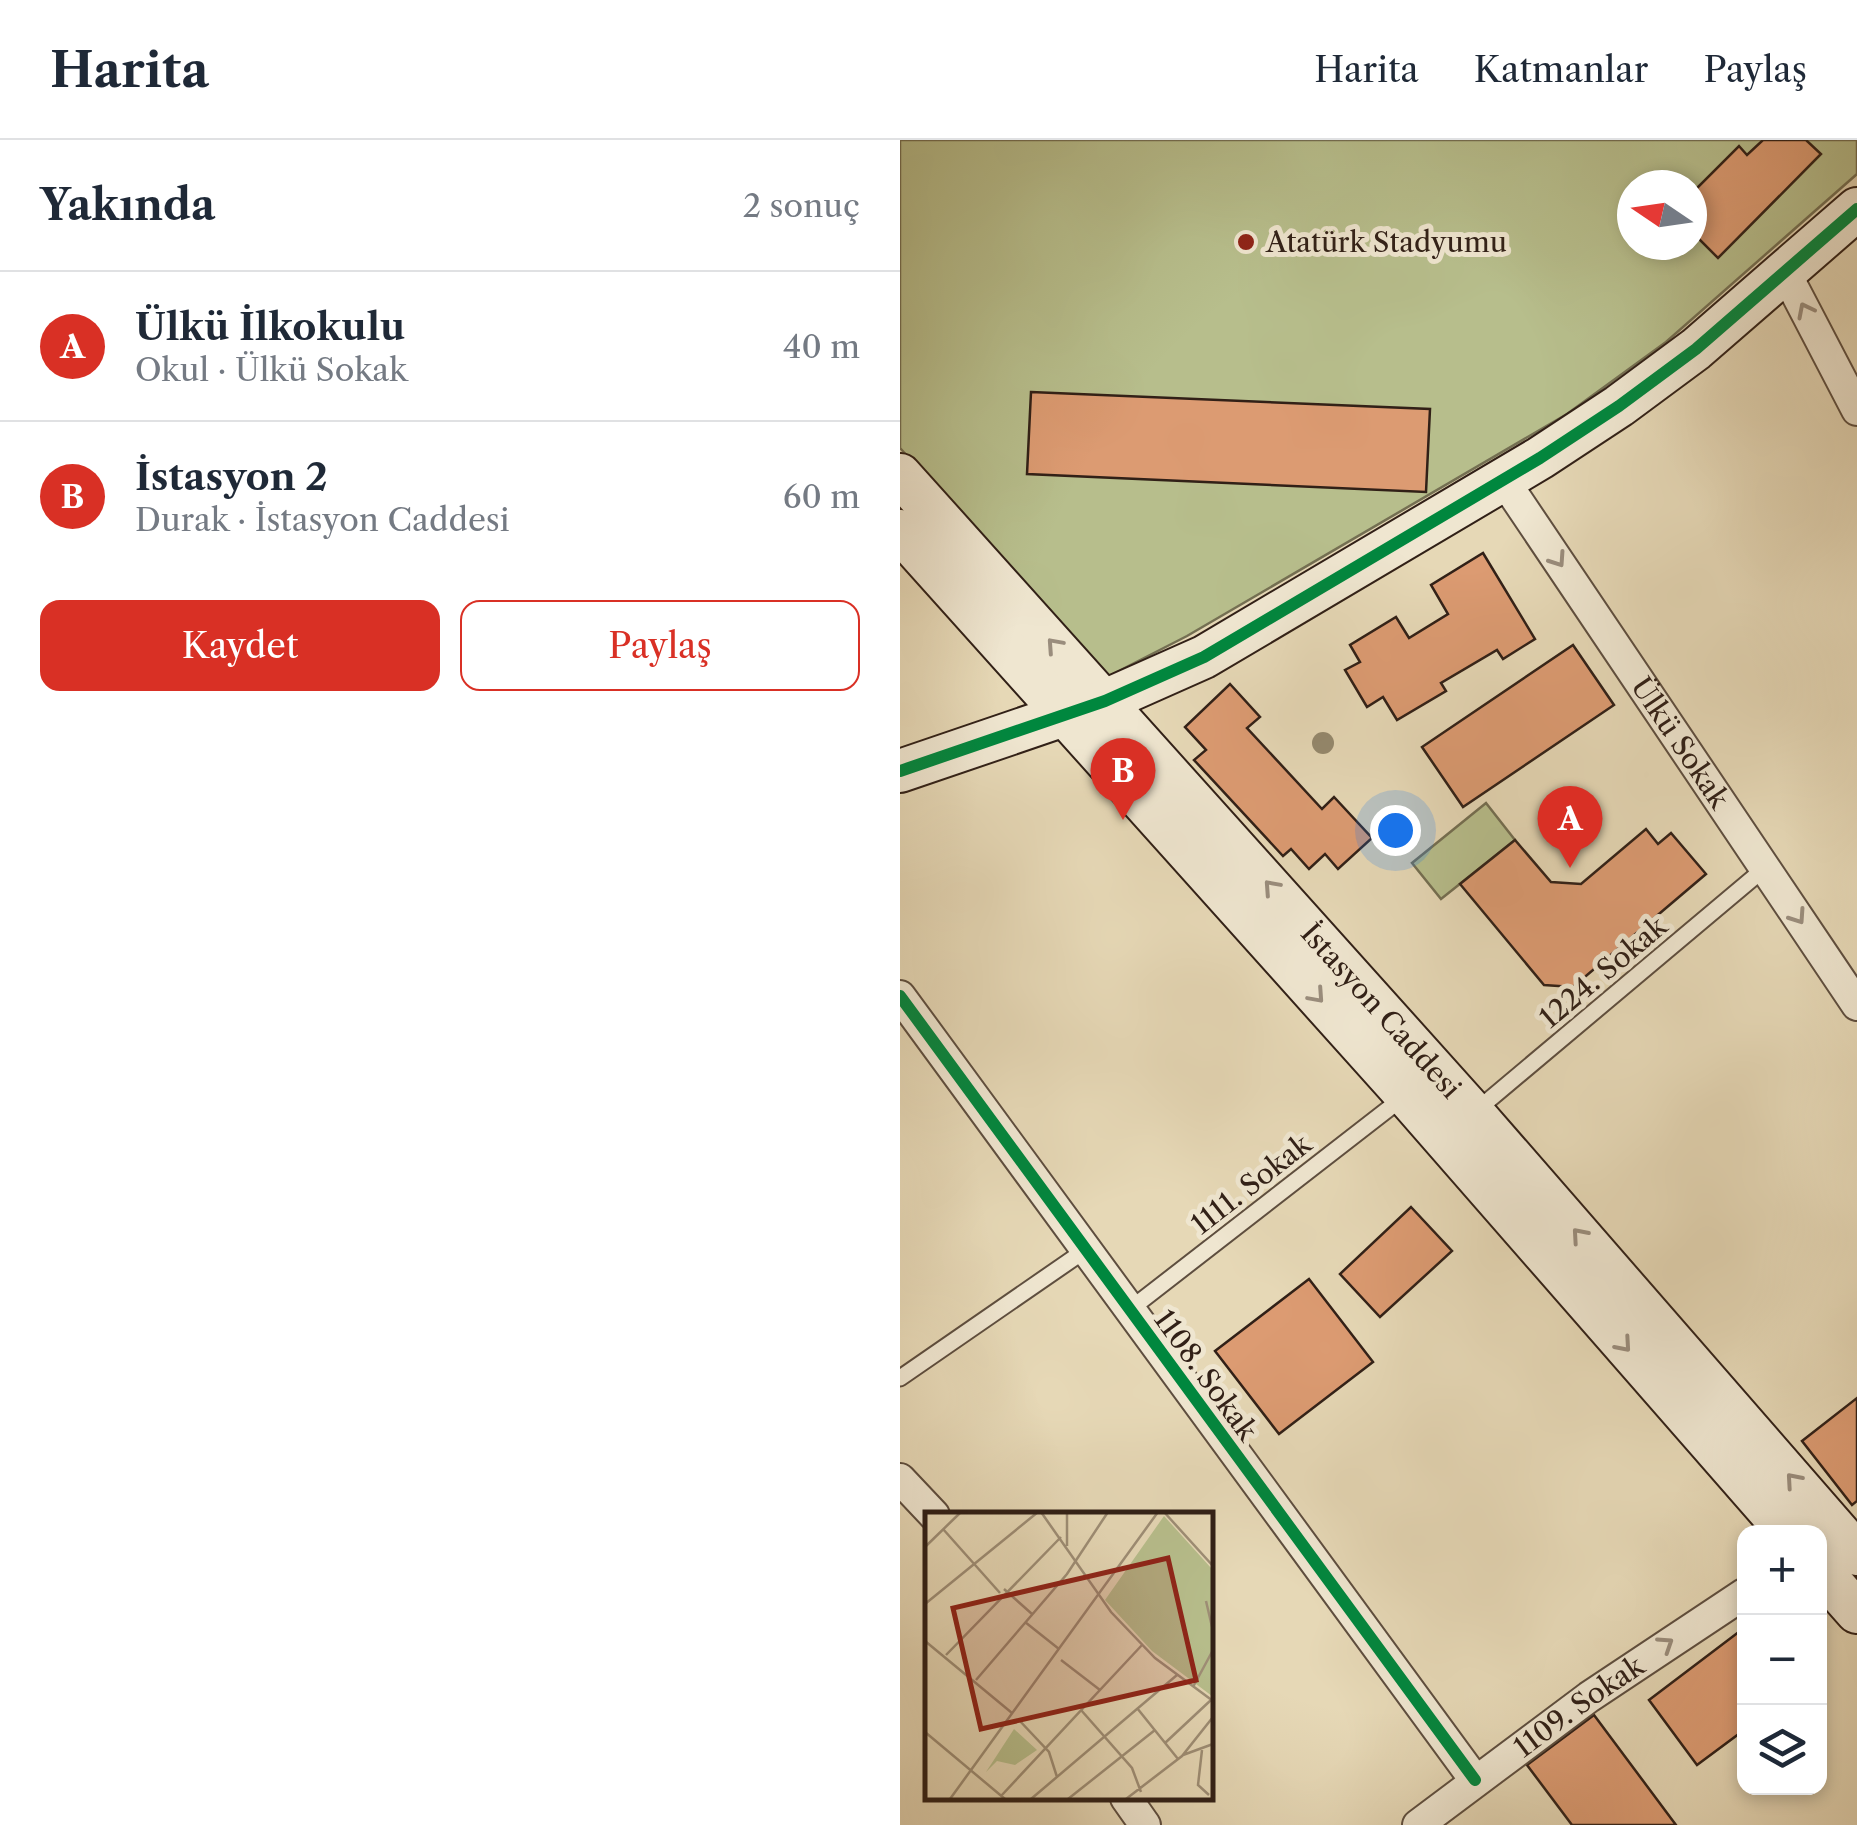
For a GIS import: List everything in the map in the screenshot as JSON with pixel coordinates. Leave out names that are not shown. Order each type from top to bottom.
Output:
[{"type":"main road","points":[[900,771],[1085,708],[1204,657],[1503,480],[1619,406],[1696,350],[1857,210]]},
{"type":"main road","name":"İstasyon Caddesi","points":[[900,475],[1085,708],[1406,1096],[1782,1525]]},
{"type":"main road","name":"İstasyon Caddesi","points":[[900,531],[1085,708],[1473,1114],[1844,1546],[1857,1612]]},
{"type":"street","points":[[1786,272],[1857,410]]},
{"type":"street","name":"Ülkü Sokak","points":[[1503,480],[1857,1006]]},
{"type":"street","name":"1108. Sokak","points":[[900,996],[1475,1780]]},
{"type":"street","points":[[900,1479],[931,1512]]},
{"type":"street","name":"1109. Sokak","points":[[1418,1825],[1616,1678],[1737,1599]]},
{"type":"street","points":[[1127,1800],[1145,1825]]},
{"type":"lane","name":"1224. Sokak","points":[[1473,1114],[1765,868]]},
{"type":"lane","name":"1111. Sokak","points":[[1128,1311],[1406,1096]]},
{"type":"lane","points":[[900,1378],[1084,1251]]},
{"type":"green space","points":[[900,140],[1857,140],[1857,174],[1666,342],[1567,414],[1187,636],[1107,677],[900,448]]},
{"type":"green space","points":[[1486,803],[1515,840],[1441,899],[1412,863]]},
{"type":"building","points":[[1763,140],[1806,140],[1821,154],[1718,258],[1707,247],[1707,178],[1739,146],[1747,155]]},
{"type":"building","points":[[1031,392],[1430,409],[1426,492],[1027,474]]},
{"type":"building","points":[[1483,553],[1535,639],[1503,659],[1497,650],[1441,683],[1446,691],[1397,720],[1383,697],[1367,707],[1345,670],[1360,662],[1350,645],[1396,617],[1409,638],[1448,614],[1431,585]]},
{"type":"building","points":[[1573,645],[1614,705],[1463,807],[1422,747]]},
{"type":"building","points":[[1230,684],[1260,717],[1247,728],[1322,809],[1334,797],[1372,838],[1338,869],[1325,854],[1309,869],[1291,849],[1283,856],[1194,760],[1206,750],[1185,727]]},
{"type":"building","points":[[1646,829],[1658,844],[1671,833],[1706,874],[1573,987],[1544,985],[1460,884],[1515,840],[1551,882],[1581,884]]},
{"type":"building","points":[[1411,1207],[1452,1251],[1380,1317],[1340,1274]]},
{"type":"building","points":[[1309,1279],[1373,1362],[1279,1434],[1215,1351]]},
{"type":"building","points":[[1857,1398],[1857,1501],[1852,1505],[1802,1441]]},
{"type":"building","points":[[1737,1633],[1737,1735],[1697,1765],[1649,1700]]},
{"type":"building","points":[[1594,1715],[1676,1825],[1572,1825],[1527,1765]]},
{"type":"cycle path","points":[[900,771],[1105,701],[1204,657],[1540,458],[1619,406],[1696,349],[1857,209]]},
{"type":"cycle path","points":[[900,996],[1475,1780]]},
{"type":"place","name":"Atatürk Stadyumu","points":[[1246,242]]},
{"type":"place","name":"İstasyon 2","points":[[1123,820]]},
{"type":"place","name":"Ülkü İlkokulu","points":[[1570,868]]}]
